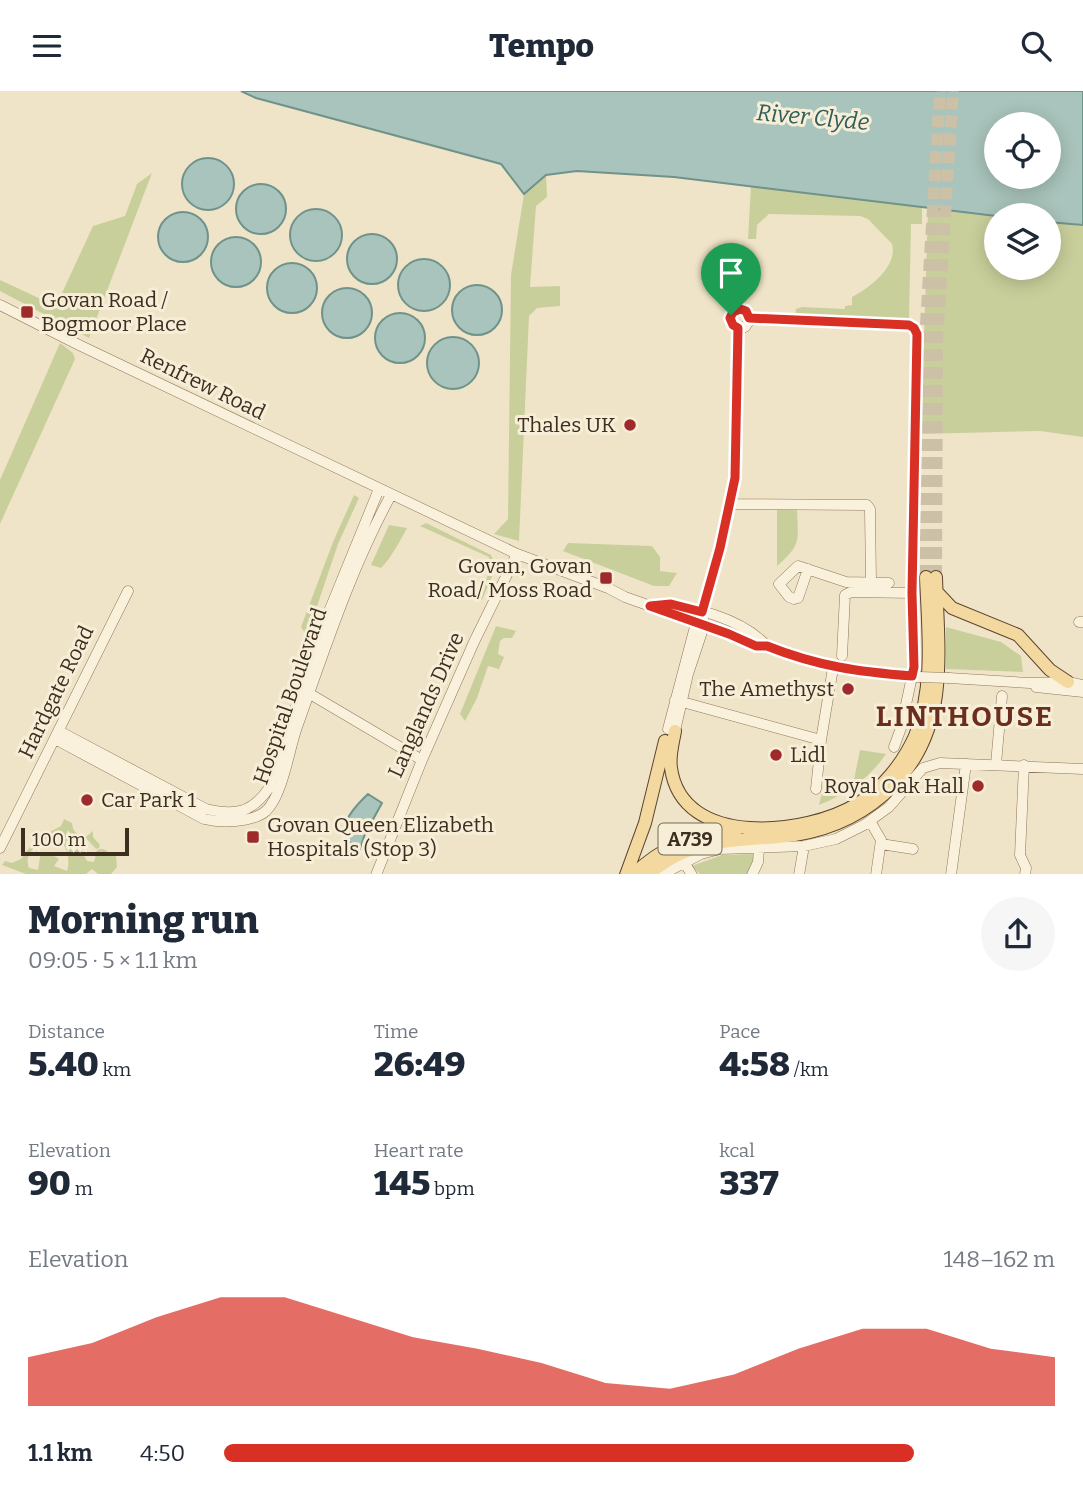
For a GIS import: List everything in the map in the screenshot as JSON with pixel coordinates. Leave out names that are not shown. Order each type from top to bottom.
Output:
[{"type":"main road","name":"A739","points":[[634,874],[667,849],[697,836],[729,830],[799,826],[828,818],[858,803],[885,781],[896,769],[915,736],[925,699],[931,577],[936,591],[937,666],[934,705],[918,749],[898,780],[882,797],[851,818],[814,832],[708,843],[677,854],[648,874]]},
{"type":"main road","points":[[936,591],[952,608],[1018,635],[1050,670],[1068,682]]},
{"type":"main road","points":[[672,730],[671,768],[682,798],[705,816],[756,829]]},
{"type":"main road","points":[[626,874],[645,824],[672,730]]},
{"type":"street","name":"Renfrew Road","points":[[0,305],[517,554],[756,646],[767,646]]},
{"type":"street","points":[[672,730],[720,548],[735,478],[738,328],[730,321],[733,312],[743,310],[749,318]]},
{"type":"street","points":[[738,328],[747,324],[749,318]]},
{"type":"street","points":[[749,318],[909,325],[917,334],[912,593],[916,676],[894,747]]},
{"type":"street","name":"Hospital Boulevard","points":[[305,691],[321,631],[379,489]]},
{"type":"street","name":"Hospital Boulevard","points":[[57,735],[114,759],[200,807],[219,813],[242,812],[258,803],[269,788],[305,691],[391,495]]},
{"type":"street","points":[[730,504],[867,505],[870,509],[871,582]]},
{"type":"street","name":"Langlands Drive","points":[[376,874],[422,760],[488,611],[517,554]]},
{"type":"street","points":[[808,569],[846,582],[889,583]]},
{"type":"street","name":"Hardgate Road","points":[[0,848],[128,591]]},
{"type":"street","points":[[842,656],[845,595],[851,592],[912,593]]},
{"type":"street","points":[[650,606],[671,604],[702,612],[756,634],[767,646],[833,668],[916,676],[1030,683],[1068,682],[1083,685]]},
{"type":"street","points":[[816,789],[833,668]]},
{"type":"street","points":[[1030,683],[1035,687],[1083,692]]},
{"type":"street","points":[[305,691],[422,760]]},
{"type":"street","points":[[996,764],[1002,696]]},
{"type":"street","points":[[679,701],[821,740]]},
{"type":"street","points":[[661,874],[720,849],[804,846],[836,839],[870,821],[889,807],[923,768],[940,762],[1083,769]]},
{"type":"street","points":[[950,874],[966,764]]},
{"type":"street","points":[[1024,765],[1020,855],[1026,868],[1025,874]]},
{"type":"street","points":[[870,821],[881,844],[876,874]]},
{"type":"street","points":[[881,844],[913,849]]},
{"type":"street","points":[[799,874],[804,846]]},
{"type":"street","points":[[752,874],[758,862],[758,849]]},
{"type":"street","points":[[684,862],[692,874]]},
{"type":"green space","points":[[152,173],[89,338],[0,291],[0,280],[56,306],[93,226],[125,216],[137,184]]},
{"type":"green space","points":[[546,175],[547,197],[536,206],[530,287],[560,286],[560,306],[537,308],[529,316],[519,541],[494,534],[508,519],[511,275],[524,194]]},
{"type":"green space","points":[[751,186],[922,207],[922,224],[911,224],[909,320],[795,316],[796,309],[802,307],[845,309],[845,306],[852,305],[852,297],[874,282],[886,269],[893,253],[892,244],[868,219],[860,216],[769,214],[757,225],[756,239],[748,239]]},
{"type":"green space","points":[[928,208],[984,215],[984,280],[1061,280],[1061,223],[1083,226],[1083,437],[1040,431],[921,434]]},
{"type":"green space","points":[[60,343],[73,353],[75,359],[0,524],[0,480]]},
{"type":"green space","points":[[354,495],[359,498],[338,544],[309,630],[310,641],[301,627]]},
{"type":"green space","points":[[797,509],[795,547],[777,566],[777,510]]},
{"type":"green space","points":[[426,523],[491,555],[496,567],[482,600],[478,599],[490,570],[489,557],[420,526]]},
{"type":"green space","points":[[389,525],[407,528],[381,568],[371,565]]},
{"type":"green space","points":[[568,543],[652,546],[660,557],[660,571],[677,573],[669,586],[654,586],[563,551]]},
{"type":"green space","points":[[496,626],[516,631],[512,638],[500,641],[498,654],[504,657],[499,669],[488,666],[477,698],[465,721],[460,714]]},
{"type":"green space","points":[[946,627],[1001,642],[1021,656],[1023,672],[946,669]]},
{"type":"green space","points":[[860,750],[886,754],[873,771],[857,784],[819,805],[822,793],[835,796],[854,780]]},
{"type":"green space","points":[[64,819],[72,823],[73,829],[79,835],[87,836],[93,831],[99,848],[96,849],[85,837],[77,843],[87,861],[94,862],[97,850],[103,849],[116,856],[117,867],[111,874],[98,874],[92,869],[86,874],[26,874],[2,865],[5,861],[12,863],[21,859],[36,839],[61,826]],"holes":[[[50,836],[57,836],[67,852],[67,871],[54,866],[59,859],[48,852],[40,857],[38,870],[29,868],[28,857],[33,849]]]},
{"type":"green space","points":[[754,854],[754,869],[747,874],[700,874],[692,866],[722,855]]},
{"type":"water","name":"River Clyde","points":[[241,91],[1083,91],[1083,225],[1061,223],[1061,203],[984,203],[984,215],[674,177],[577,171],[546,175],[524,194],[501,164],[256,98]]},
{"type":"water","points":[[208,158],[218,160],[226,166],[232,174],[232,194],[226,202],[218,208],[208,210],[198,208],[190,202],[184,194],[182,184],[184,174],[190,166],[198,160]]},
{"type":"water","points":[[261,184],[279,191],[286,209],[279,227],[261,234],[243,227],[236,209],[243,191]]},
{"type":"water","points":[[316,209],[326,211],[334,217],[340,225],[340,245],[334,253],[326,259],[316,261],[306,259],[298,253],[292,245],[290,235],[292,225],[298,217],[306,211]]},
{"type":"water","points":[[183,212],[201,219],[208,237],[201,255],[183,262],[165,255],[158,237],[165,219]]},
{"type":"water","points":[[362,235],[382,235],[396,249],[396,269],[382,283],[362,283],[348,269],[348,249]]},
{"type":"water","points":[[236,237],[254,244],[261,262],[254,280],[236,287],[218,280],[211,262],[218,244]]},
{"type":"water","points":[[424,259],[434,261],[442,267],[448,275],[448,295],[442,303],[434,309],[424,311],[414,309],[406,303],[400,295],[398,285],[400,275],[406,267],[414,261]]},
{"type":"water","points":[[292,263],[310,270],[317,288],[310,306],[292,313],[274,306],[267,288],[274,270]]},
{"type":"water","points":[[477,285],[495,292],[502,310],[495,328],[477,335],[459,328],[452,310],[459,292]]},
{"type":"water","points":[[337,289],[357,289],[371,303],[371,323],[357,337],[337,337],[323,323],[323,303]]},
{"type":"water","points":[[400,313],[418,320],[425,338],[418,356],[400,363],[382,356],[375,338],[382,320]]},
{"type":"water","points":[[453,337],[463,339],[471,345],[477,353],[477,373],[471,381],[463,387],[453,389],[443,387],[435,381],[429,373],[427,363],[429,353],[435,345],[443,339]]},
{"type":"water","points":[[368,794],[382,803],[360,849],[351,843],[344,830],[355,807]]},
{"type":"tunnel","points":[[926,577],[925,341],[940,91]]},
{"type":"tunnel","points":[[936,577],[937,340],[953,91]]},
{"type":"place","name":"Govan Road / Bogmoor Place","points":[[27,312]]},
{"type":"place","name":"Thales UK","points":[[630,425]]},
{"type":"place","name":"Govan, Govan Road/ Moss Road","points":[[606,578]]},
{"type":"place","name":"The Amethyst","points":[[848,689]]},
{"type":"place","name":"Lidl","points":[[776,755]]},
{"type":"place","name":"Royal Oak Hall","points":[[978,786]]},
{"type":"place","name":"Car Park 1","points":[[87,800]]},
{"type":"place","name":"Govan Queen Elizabeth Hospitals (Stop 3)","points":[[253,837]]},
{"type":"district","name":"LINTHOUSE","points":[[965,716]]},
{"type":"route","points":[[740,309],[746,311],[749,318],[909,325],[914,328],[917,334],[913,441],[912,676],[833,668],[767,646],[756,646],[650,606],[671,604],[702,612],[707,597],[735,478],[738,328],[733,325],[731,315],[740,309]]}]
